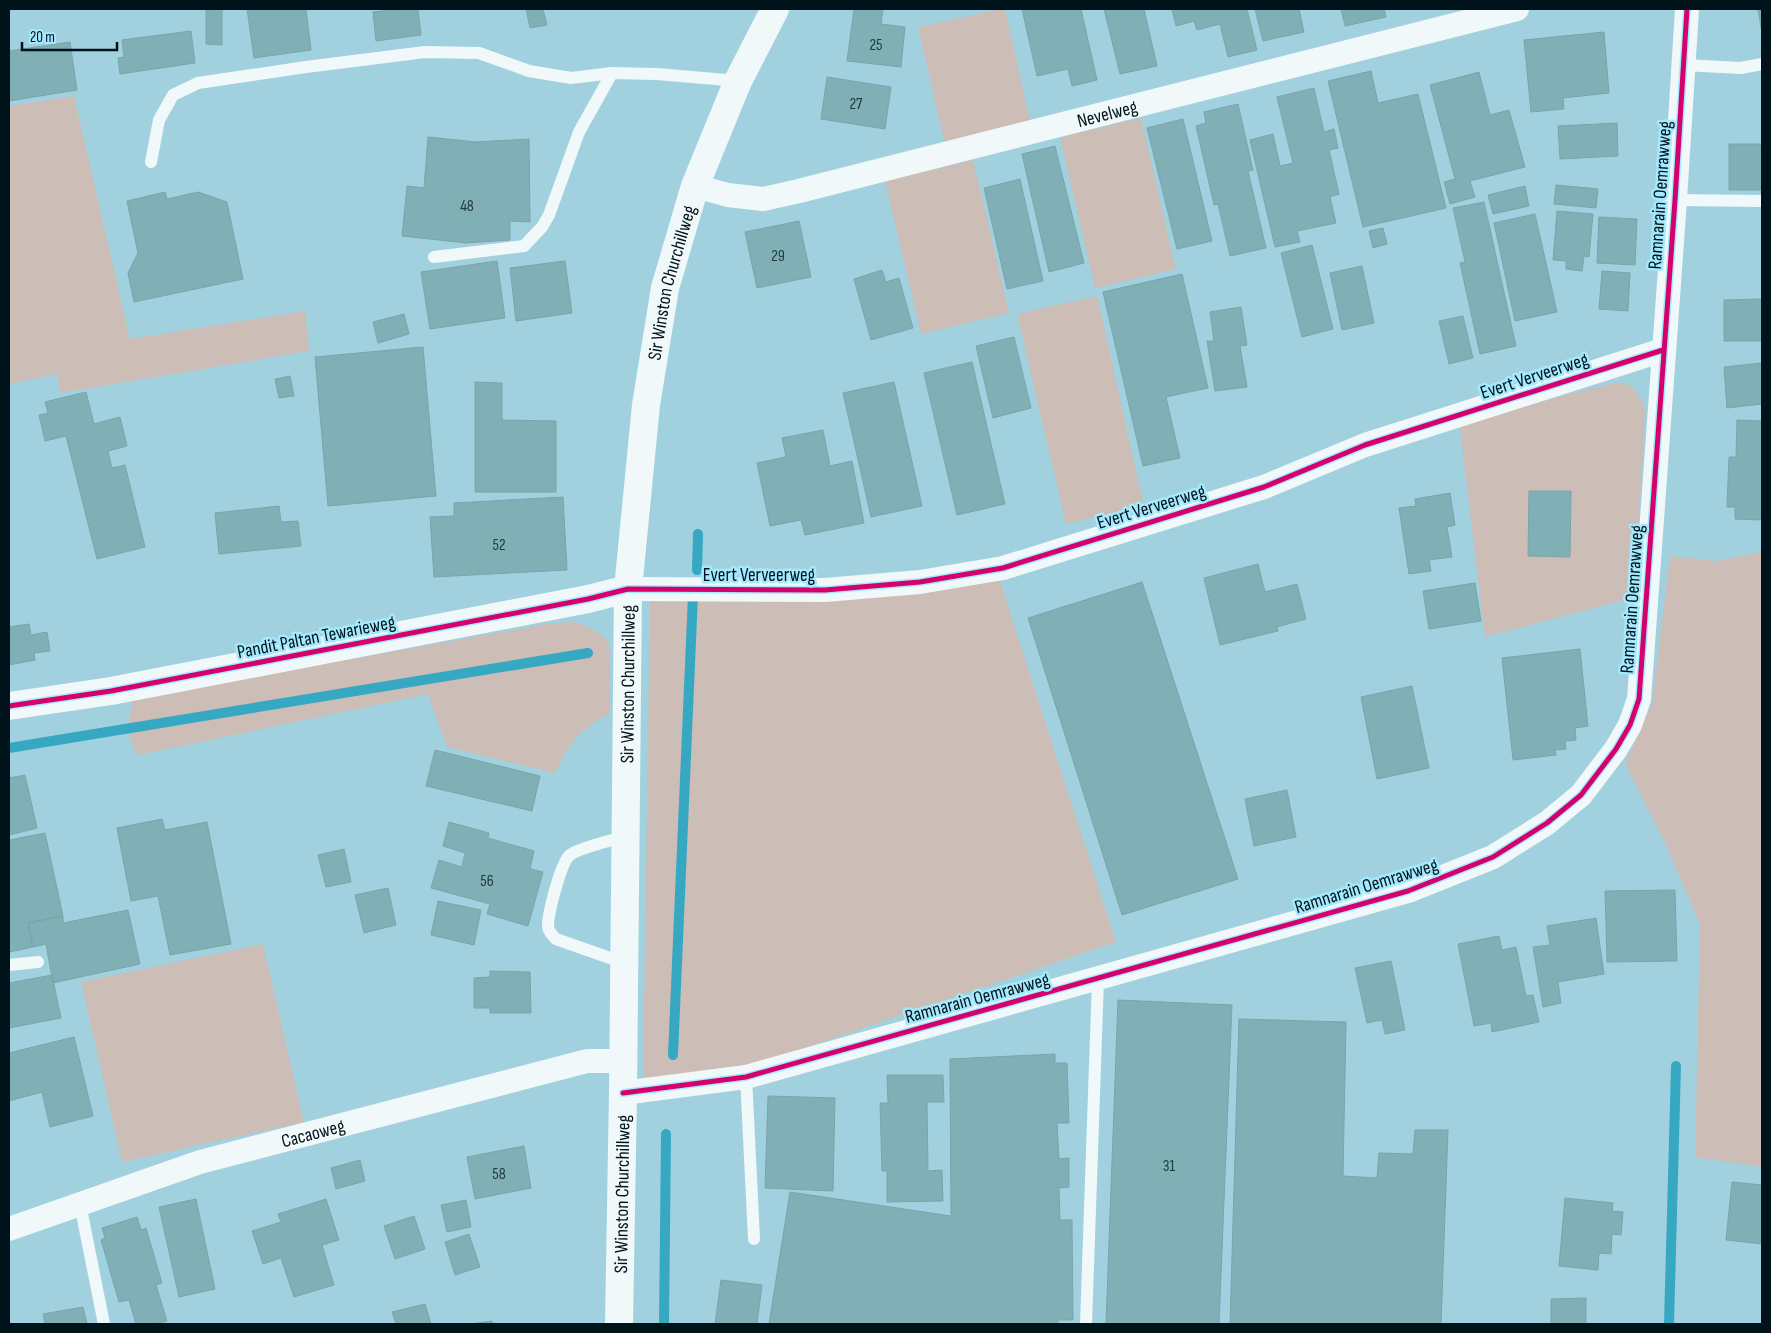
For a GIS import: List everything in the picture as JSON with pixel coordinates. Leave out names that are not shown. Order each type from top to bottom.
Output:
[{"type":"street","name":"Sir Winston Churchillweg","points":[[619,1324],[624,1061],[628,589],[646,405],[665,288],[695,186],[738,81],[776,9]]},
{"type":"street","name":"Nevelweg","points":[[695,186],[728,195],[763,198],[799,191],[1517,9]]},
{"type":"street","name":"Ramnarain Oemrawweg","points":[[623,1093],[746,1077],[1098,980],[1408,891],[1494,856],[1547,823],[1581,795],[1616,749],[1630,725],[1639,699],[1687,9]]},
{"type":"street","name":"Evert Verveerweg","points":[[628,589],[825,590],[920,582],[1003,568],[1264,487],[1365,445],[1663,350]]},
{"type":"street","name":"Pandit Paltan Tewarieweg","points":[[9,706],[140,685],[588,599],[628,589]]},
{"type":"street","name":"Cacaoweg","points":[[9,1229],[200,1162],[587,1061],[624,1061]]},
{"type":"lane","points":[[151,162],[159,120],[173,95],[198,82],[425,52],[479,53],[529,71],[571,78],[612,73],[657,74],[738,81]]},
{"type":"lane","points":[[1683,65],[1741,68],[1762,64]]},
{"type":"lane","points":[[434,257],[524,246],[542,227],[549,215],[579,132],[612,73]]},
{"type":"lane","points":[[1675,200],[1762,201]]},
{"type":"lane","points":[[624,963],[556,939],[548,927],[555,893],[564,863],[568,857],[581,850],[626,836]]},
{"type":"lane","points":[[9,965],[38,962]]},
{"type":"lane","points":[[1086,1324],[1098,980]]},
{"type":"lane","points":[[746,1077],[754,1239]]},
{"type":"lane","points":[[80,1204],[104,1324]]},
{"type":"shaded area","points":[[1005,9],[1031,125],[945,144],[918,27]]},
{"type":"shaded area","points":[[74,96],[130,339],[305,311],[309,351],[60,393],[57,374],[9,384],[9,106]]},
{"type":"shaded area","points":[[1141,118],[1176,269],[1095,288],[1060,137]]},
{"type":"shaded area","points":[[973,160],[1009,313],[921,334],[885,181]]},
{"type":"shaded area","points":[[1097,296],[1144,506],[1066,524],[1017,314]]},
{"type":"shaded area","points":[[1614,383],[1625,384],[1634,389],[1645,408],[1635,597],[1485,637],[1459,422]]},
{"type":"shaded area","points":[[1762,552],[1762,1167],[1695,1157],[1700,924],[1665,843],[1625,764],[1652,703],[1670,556],[1716,561]]},
{"type":"shaded area","points":[[999,578],[1116,942],[722,1076],[643,1081],[650,594]]},
{"type":"shaded area","points":[[573,622],[590,628],[608,642],[610,647],[610,713],[591,725],[577,738],[565,754],[555,773],[447,747],[428,694],[138,755],[130,740],[130,715],[133,698],[552,623]]},
{"type":"shaded area","points":[[263,944],[304,1122],[122,1162],[81,982]]},
{"type":"building","points":[[206,9],[222,9],[222,45],[206,44]]},
{"type":"building","points":[[247,9],[306,9],[311,50],[254,58]]},
{"type":"building","points":[[418,9],[421,35],[376,41],[373,12]]},
{"type":"building","points":[[526,9],[543,9],[547,25],[530,28]]},
{"type":"building","points":[[854,9],[883,9],[881,24],[905,27],[901,67],[847,61]]},
{"type":"building","points":[[1022,9],[1081,9],[1097,80],[1072,86],[1068,69],[1037,76]]},
{"type":"building","points":[[1104,9],[1144,9],[1157,66],[1120,74]]},
{"type":"building","points":[[1172,9],[1247,9],[1257,50],[1228,57],[1220,24],[1197,30],[1194,21],[1176,26]]},
{"type":"building","points":[[1255,9],[1299,9],[1304,32],[1263,41]]},
{"type":"building","points":[[1341,9],[1384,9],[1386,17],[1345,26]]},
{"type":"building","points":[[1758,9],[1762,9],[1762,33]]},
{"type":"building","points":[[191,31],[195,63],[120,74],[118,58],[124,57],[122,40]]},
{"type":"building","points":[[1604,32],[1609,93],[1563,98],[1564,109],[1531,112],[1524,40]]},
{"type":"building","points":[[70,42],[77,90],[9,101],[9,51]]},
{"type":"building","points":[[1371,71],[1378,103],[1418,94],[1446,208],[1363,227],[1328,81]]},
{"type":"building","points":[[1479,72],[1490,115],[1509,110],[1525,167],[1470,181],[1475,197],[1450,204],[1444,182],[1455,179],[1430,85]]},
{"type":"building","points":[[827,77],[891,87],[885,129],[821,119]]},
{"type":"building","points":[[1314,88],[1324,132],[1334,129],[1338,148],[1329,150],[1339,194],[1330,197],[1336,223],[1297,231],[1300,242],[1275,247],[1250,140],[1273,134],[1280,166],[1293,163],[1277,97]]},
{"type":"building","points":[[1238,104],[1253,170],[1248,171],[1266,248],[1230,256],[1218,204],[1214,205],[1196,126],[1206,123],[1204,112]]},
{"type":"building","points":[[1183,119],[1212,241],[1177,249],[1147,128]]},
{"type":"building","points":[[1617,123],[1618,156],[1560,159],[1558,126]]},
{"type":"building","points":[[428,137],[476,142],[529,139],[530,222],[510,221],[510,240],[466,243],[402,236],[407,186],[424,188]]},
{"type":"building","points":[[1729,144],[1762,144],[1762,190],[1729,190]]},
{"type":"building","points":[[1055,146],[1084,263],[1049,272],[1022,154]]},
{"type":"building","points":[[1020,179],[1043,281],[1007,289],[984,188]]},
{"type":"building","points":[[1556,185],[1598,189],[1596,208],[1554,204]]},
{"type":"building","points":[[1525,186],[1529,206],[1493,214],[1488,195]]},
{"type":"building","points":[[165,192],[167,199],[198,192],[227,202],[243,279],[134,302],[128,273],[138,253],[127,201]]},
{"type":"building","points":[[1484,202],[1516,346],[1480,354],[1460,263],[1465,262],[1453,208]]},
{"type":"building","points":[[1557,211],[1593,214],[1589,257],[1584,256],[1582,271],[1566,269],[1566,261],[1553,260]]},
{"type":"building","points":[[1535,214],[1557,312],[1515,321],[1494,223]]},
{"type":"building","points":[[1599,217],[1637,219],[1635,265],[1597,263]]},
{"type":"building","points":[[799,221],[811,277],[757,288],[745,232]]},
{"type":"building","points":[[1383,228],[1387,244],[1373,248],[1369,231]]},
{"type":"building","points":[[1312,245],[1333,329],[1302,337],[1281,253]]},
{"type":"building","points":[[497,261],[505,318],[430,329],[421,272]]},
{"type":"building","points":[[565,261],[572,313],[516,321],[510,268]]},
{"type":"building","points":[[1362,266],[1374,323],[1342,330],[1330,273]]},
{"type":"building","points":[[882,270],[886,282],[899,278],[913,328],[871,340],[854,279]]},
{"type":"building","points":[[1602,271],[1630,273],[1628,311],[1599,309]]},
{"type":"building","points":[[1182,274],[1208,388],[1166,397],[1180,458],[1143,466],[1103,292]]},
{"type":"building","points":[[1762,299],[1762,341],[1724,341],[1724,300]]},
{"type":"building","points":[[1241,307],[1247,345],[1240,346],[1247,387],[1215,391],[1207,341],[1214,341],[1210,312]]},
{"type":"building","points":[[404,314],[409,334],[378,343],[373,322]]},
{"type":"building","points":[[1463,316],[1473,358],[1449,364],[1439,321]]},
{"type":"building","points":[[1014,337],[1031,408],[993,418],[976,346]]},
{"type":"building","points":[[423,347],[436,496],[328,506],[315,357]]},
{"type":"building","points":[[972,362],[1005,504],[957,515],[924,373]]},
{"type":"building","points":[[1762,363],[1762,404],[1727,408],[1724,367]]},
{"type":"building","points":[[290,376],[294,396],[279,398],[275,379]]},
{"type":"building","points":[[475,382],[502,383],[502,420],[556,421],[556,492],[475,492]]},
{"type":"building","points":[[894,382],[922,506],[871,517],[843,393]]},
{"type":"building","points":[[86,392],[94,424],[120,417],[127,446],[108,451],[112,468],[125,465],[145,547],[97,559],[66,436],[45,441],[39,415],[48,413],[45,402]]},
{"type":"building","points":[[1737,420],[1762,421],[1762,520],[1735,519],[1735,507],[1727,507],[1729,457],[1736,457]]},
{"type":"building","points":[[823,430],[830,466],[852,461],[864,523],[805,535],[801,520],[770,526],[757,463],[786,457],[782,438]]},
{"type":"building","points":[[1529,491],[1571,491],[1570,557],[1528,556]]},
{"type":"building","points":[[1450,493],[1455,525],[1447,527],[1452,557],[1429,560],[1431,571],[1409,574],[1399,508],[1416,506],[1415,499]]},
{"type":"building","points":[[563,497],[567,570],[434,577],[430,517],[454,516],[454,503]]},
{"type":"building","points":[[279,506],[281,522],[298,521],[301,546],[219,554],[215,513]]},
{"type":"building","points":[[1258,564],[1265,592],[1297,584],[1306,619],[1277,627],[1278,631],[1220,645],[1204,578]]},
{"type":"building","points":[[1142,582],[1238,879],[1122,915],[1028,618]]},
{"type":"building","points":[[1475,583],[1481,621],[1429,629],[1423,591]]},
{"type":"building","points":[[29,624],[31,635],[47,632],[50,651],[34,653],[35,660],[9,665],[9,627]]},
{"type":"building","points":[[1580,649],[1588,726],[1575,728],[1576,740],[1565,741],[1566,749],[1555,750],[1556,755],[1513,760],[1502,658]]},
{"type":"building","points":[[1412,686],[1429,768],[1377,779],[1361,697]]},
{"type":"building","points":[[435,750],[540,776],[532,811],[426,786]]},
{"type":"building","points":[[25,775],[37,828],[9,835],[9,778]]},
{"type":"building","points":[[1287,790],[1296,837],[1254,846],[1245,799]]},
{"type":"building","points":[[162,819],[165,830],[207,822],[231,944],[170,955],[158,896],[131,901],[117,828]]},
{"type":"building","points":[[449,822],[489,833],[488,838],[534,851],[530,869],[543,872],[528,926],[487,914],[490,904],[431,888],[439,860],[462,867],[465,853],[443,846]]},
{"type":"building","points":[[45,833],[63,916],[28,923],[33,947],[9,952],[9,840]]},
{"type":"building","points":[[344,849],[351,882],[326,887],[318,855]]},
{"type":"building","points":[[388,888],[396,925],[364,933],[355,895]]},
{"type":"building","points":[[1675,890],[1677,961],[1607,962],[1605,891]]},
{"type":"building","points":[[438,901],[481,910],[474,945],[431,935]]},
{"type":"building","points":[[128,910],[140,964],[53,983],[46,944],[33,947],[28,923],[63,916],[63,923]]},
{"type":"building","points":[[1596,918],[1604,974],[1558,982],[1561,1003],[1543,1007],[1533,947],[1550,945],[1547,926]]},
{"type":"building","points":[[1499,936],[1502,950],[1516,947],[1526,996],[1533,995],[1539,1022],[1492,1032],[1491,1023],[1474,1026],[1458,944]]},
{"type":"building","points":[[1391,961],[1405,1030],[1385,1034],[1382,1020],[1367,1023],[1355,968]]},
{"type":"building","points":[[490,971],[530,972],[531,1013],[490,1013],[490,1008],[474,1008],[474,978],[490,977]]},
{"type":"building","points":[[52,975],[61,1018],[9,1028],[9,983]]},
{"type":"building","points":[[1118,1000],[1232,1005],[1219,1324],[1106,1324]]},
{"type":"building","points":[[1239,1019],[1346,1022],[1343,1176],[1377,1178],[1379,1153],[1413,1154],[1415,1130],[1448,1130],[1441,1324],[1230,1324]]},
{"type":"building","points":[[74,1037],[93,1116],[50,1127],[42,1092],[9,1101],[9,1053]]},
{"type":"building","points":[[1055,1054],[1055,1063],[1067,1063],[1069,1123],[1057,1123],[1059,1159],[1069,1158],[1069,1187],[1059,1188],[1060,1220],[1072,1220],[1073,1320],[1058,1320],[1058,1324],[769,1324],[790,1192],[951,1216],[950,1059]]},
{"type":"building","points":[[887,1075],[943,1075],[944,1102],[927,1102],[928,1171],[942,1170],[943,1201],[887,1202],[887,1171],[882,1171],[880,1103],[888,1103]]},
{"type":"building","points":[[768,1096],[835,1098],[833,1191],[765,1188]]},
{"type":"building","points":[[524,1146],[531,1188],[475,1199],[467,1157]]},
{"type":"building","points":[[360,1160],[365,1181],[336,1189],[331,1168]]},
{"type":"building","points":[[1732,1182],[1762,1185],[1762,1244],[1726,1240]]},
{"type":"building","points":[[1565,1198],[1613,1203],[1612,1211],[1623,1212],[1621,1235],[1612,1234],[1611,1254],[1599,1253],[1598,1270],[1559,1266]]},
{"type":"building","points":[[196,1199],[215,1289],[179,1297],[159,1207]]},
{"type":"building","points":[[326,1199],[339,1240],[322,1245],[334,1285],[294,1297],[281,1258],[263,1264],[252,1231],[281,1222],[278,1214]]},
{"type":"building","points":[[466,1200],[471,1227],[447,1232],[441,1205]]},
{"type":"building","points":[[414,1216],[425,1249],[395,1259],[384,1226]]},
{"type":"building","points":[[137,1217],[141,1230],[146,1228],[162,1283],[156,1285],[167,1321],[156,1324],[136,1324],[129,1300],[119,1302],[101,1240],[105,1238],[102,1228]]},
{"type":"building","points":[[469,1234],[480,1267],[455,1275],[445,1242]]},
{"type":"building","points":[[721,1280],[762,1285],[757,1324],[715,1324]]},
{"type":"building","points":[[1586,1298],[1586,1324],[1551,1324],[1551,1299]]},
{"type":"building","points":[[425,1304],[431,1324],[396,1324],[392,1312]]},
{"type":"building","points":[[83,1307],[87,1324],[45,1324],[43,1314]]},
{"type":"building","points":[[492,1321],[493,1324],[471,1324]]},
{"type":"waterway","points":[[697,570],[698,534]]},
{"type":"waterway","points":[[673,1055],[693,595]]},
{"type":"waterway","points":[[9,748],[588,653]]},
{"type":"waterway","points":[[1669,1324],[1676,1066]]},
{"type":"waterway","points":[[664,1324],[666,1134]]},
{"type":"cycle path","points":[[623,1093],[746,1077],[1408,891],[1493,857],[1547,823],[1581,795],[1616,749],[1630,725],[1639,699],[1687,9]]},
{"type":"cycle path","points":[[9,706],[111,691],[588,599],[628,589],[825,590],[920,582],[1003,568],[1264,487],[1365,445],[1663,350]]}]
